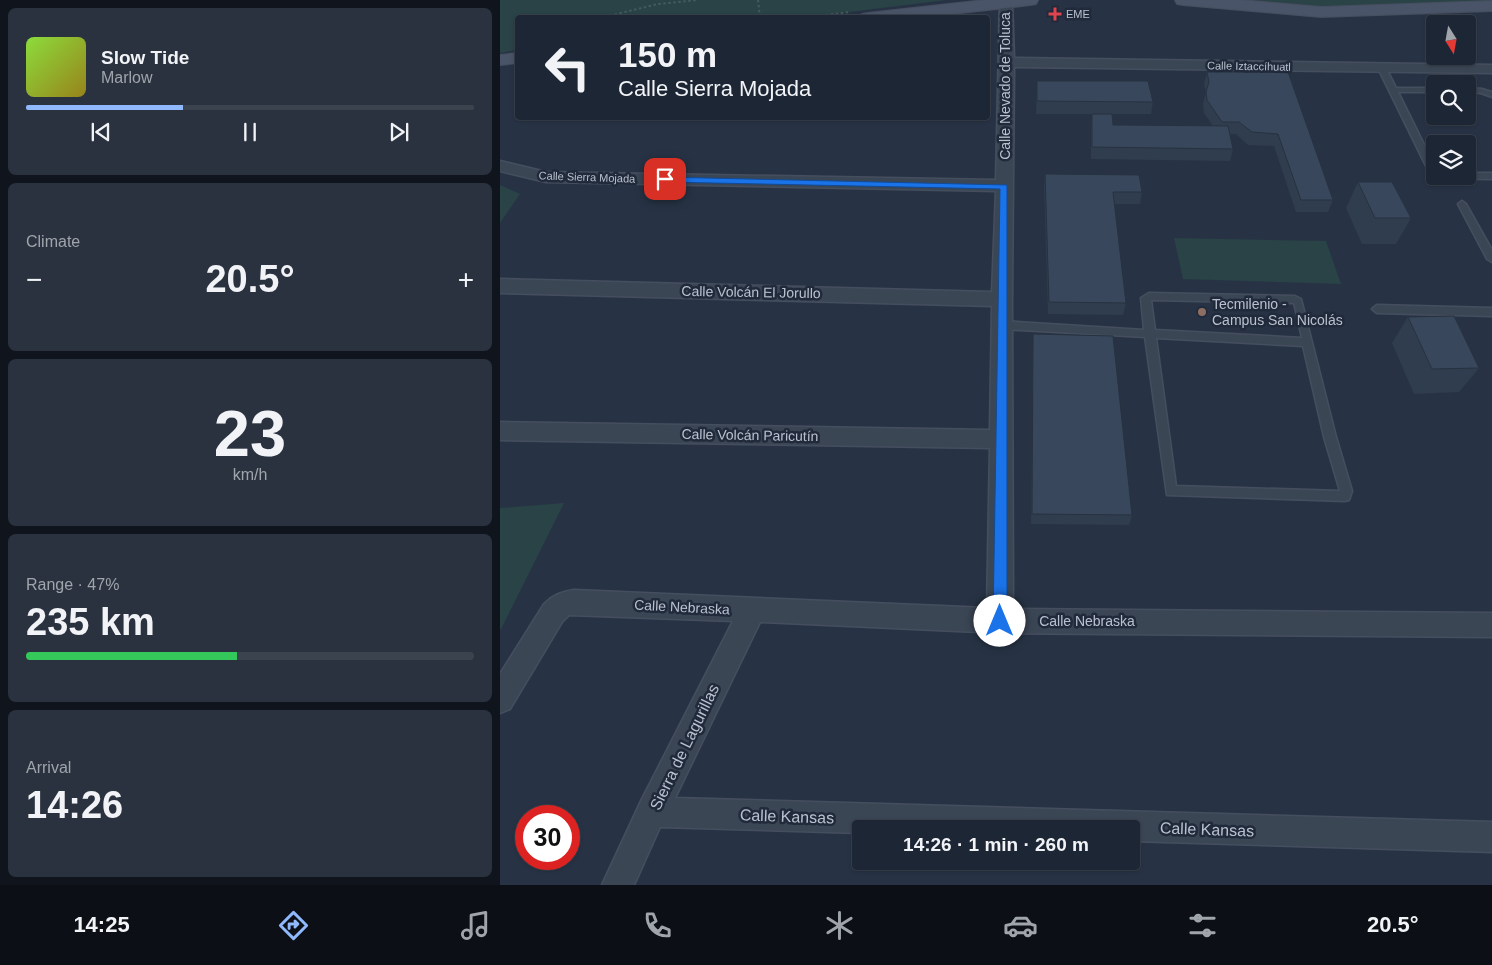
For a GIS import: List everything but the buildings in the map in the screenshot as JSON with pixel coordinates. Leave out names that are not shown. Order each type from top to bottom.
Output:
[{"type":"street","points":[[861,15],[1030,0]]},
{"type":"street","points":[[1184,0],[1321,12],[1491,7]]},
{"type":"street","name":"Calle Nevado de Toluca","points":[[1000,621],[1004,186],[997,99],[1007,62],[1005,2]]},
{"type":"street","points":[[500,60],[515,58]]},
{"type":"street","name":"Calle Iztaccíhuatl","points":[[1007,62],[1492,69]]},
{"type":"street","name":"Calle Sierra Mojada","points":[[500,166],[546,177],[1004,186]]},
{"type":"street","name":"Calle Volcán El Jorullo","points":[[500,286],[1002,299]]},
{"type":"street","name":"Calle Volcán Paricutín","points":[[500,431],[1001,439]]},
{"type":"street","name":"Calle Nebraska","points":[[500,699],[553,613],[562,604],[574,602],[1000,621],[1492,625]]},
{"type":"street","name":"Sierra de Lagurillas","points":[[618,885],[652,812],[752,611]]},
{"type":"street","name":"Calle Kansas","points":[[652,812],[1492,837]]},
{"type":"lane","points":[[1382,68],[1426,158]]},
{"type":"lane","points":[[1393,90],[1426,90]]},
{"type":"lane","points":[[1476,90],[1482,90],[1492,95]]},
{"type":"lane","points":[[1476,176],[1492,176]]},
{"type":"lane","points":[[1462,204],[1492,259]]},
{"type":"lane","points":[[1148,297],[1295,300],[1300,303],[1307,342],[1346,491],[1344,496],[1171,492],[1150,334],[1146,298],[1148,297]]},
{"type":"lane","points":[[1377,309],[1492,312]]},
{"type":"lane","points":[[1002,325],[1307,342]]},
{"type":"path","points":[[612,15],[658,4],[698,0]]},
{"type":"path","points":[[758,0],[760,15]]},
{"type":"green space","points":[[500,0],[946,0],[825,15],[515,15],[515,50],[500,53]]},
{"type":"green space","points":[[1252,0],[1492,1],[1386,6],[1316,6]]},
{"type":"green space","points":[[500,185],[520,194],[500,223]]},
{"type":"green space","points":[[1174,238],[1326,241],[1341,284],[1183,279]]},
{"type":"green space","points":[[564,503],[501,629],[500,629],[500,508]]},
{"type":"place","name":"EME","points":[[1055,14]]},
{"type":"place","name":"Tecmilenio - Campus San Nicolás","points":[[1202,312]]},
{"type":"route","points":[[665,179],[1004,186],[1000,621]]}]
